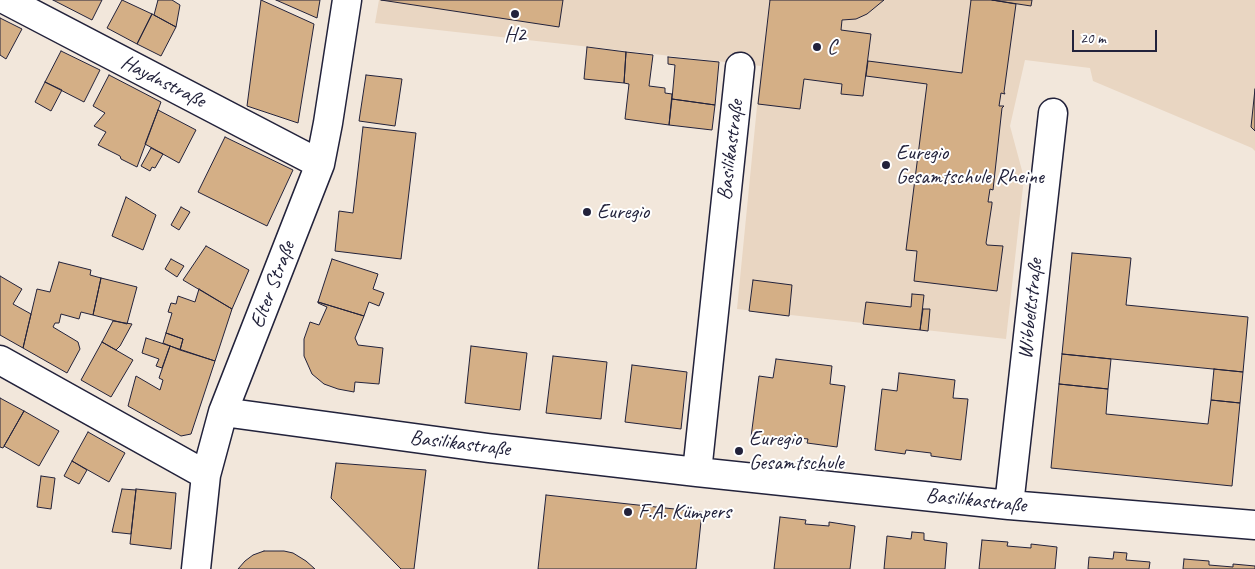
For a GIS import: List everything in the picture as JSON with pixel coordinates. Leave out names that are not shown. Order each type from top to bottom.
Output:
[{"type":"street","name":"Haydnstraße","points":[[6,0],[320,164]]},
{"type":"street","name":"Elter Straße","points":[[196,569],[206,475],[223,412],[320,164],[347,0]]},
{"type":"street","name":"Basilikastraße","points":[[697,472],[740,67]]},
{"type":"street","name":"Wibbeltstraße","points":[[1009,505],[1053,113]]},
{"type":"street","points":[[0,360],[206,475]]},
{"type":"street","name":"Basilikastraße","points":[[223,412],[488,448],[1009,505],[1254,518]]},
{"type":"shaded area","name":"Euregio Gesamtschule Rheine","points":[[379,0],[1255,0],[1255,151],[1252,148],[1093,81],[1090,68],[1025,60],[1010,126],[1024,178],[1006,339],[737,309],[761,66],[375,23]]},
{"type":"building","points":[[53,0],[102,0],[92,20]]},
{"type":"building","points":[[122,0],[152,14],[137,44],[107,28]]},
{"type":"building","points":[[158,0],[172,0],[180,5],[176,27],[154,15]]},
{"type":"building","points":[[261,0],[314,24],[298,123],[247,106]]},
{"type":"building","points":[[276,0],[320,0],[317,18]]},
{"type":"building","name":"H2","points":[[381,0],[563,0],[559,27]]},
{"type":"building","name":"C","points":[[770,0],[884,0],[867,14],[856,19],[842,20],[841,30],[871,34],[863,96],[841,94],[842,84],[804,79],[800,109],[758,104]]},
{"type":"building","points":[[971,0],[992,0],[1016,4],[1005,94],[1001,93],[999,106],[1004,106],[1002,108],[993,190],[990,189],[988,202],[992,202],[992,204],[986,243],[987,245],[1003,246],[997,291],[914,281],[917,251],[906,250],[927,84],[866,76],[868,61],[962,73]]},
{"type":"building","points":[[992,0],[1032,0],[1031,6]]},
{"type":"building","points":[[152,14],[176,27],[161,56],[137,44]]},
{"type":"building","points":[[0,18],[22,29],[6,59],[0,55]]},
{"type":"building","points":[[587,47],[626,52],[624,83],[584,79]]},
{"type":"building","points":[[61,51],[100,70],[84,102],[45,82]]},
{"type":"building","points":[[626,52],[653,55],[649,86],[665,88],[665,93],[672,94],[669,125],[625,119],[629,84],[624,83]]},
{"type":"building","points":[[668,57],[719,62],[715,105],[672,99],[675,65],[668,64]]},
{"type":"building","points":[[109,75],[161,102],[137,167],[98,145],[106,132],[94,126],[105,113],[93,106]]},
{"type":"building","points":[[366,75],[402,79],[395,126],[359,121]]},
{"type":"building","points":[[45,82],[62,90],[51,111],[35,102]]},
{"type":"building","points":[[1255,89],[1255,131],[1251,127]]},
{"type":"building","points":[[672,99],[715,105],[712,130],[669,125]]},
{"type":"building","points":[[158,110],[196,130],[179,163],[145,144]]},
{"type":"building","points":[[363,127],[416,133],[401,259],[335,251],[339,211],[353,213]]},
{"type":"building","points":[[225,137],[293,170],[267,226],[198,192]]},
{"type":"building","points":[[151,148],[163,154],[155,168],[152,167],[150,171],[141,166]]},
{"type":"building","points":[[126,197],[156,215],[143,250],[112,236]]},
{"type":"building","points":[[181,207],[190,212],[179,230],[171,225]]},
{"type":"building","points":[[206,246],[249,270],[232,309],[183,280]]},
{"type":"building","points":[[1072,253],[1131,258],[1126,305],[1248,317],[1243,372],[1062,354]]},
{"type":"building","points":[[171,259],[184,266],[177,277],[165,269]]},
{"type":"building","points":[[332,259],[378,274],[373,289],[384,293],[379,306],[369,302],[364,316],[318,302]]},
{"type":"building","points":[[59,262],[91,270],[90,275],[101,278],[93,315],[81,312],[79,319],[61,314],[59,323],[55,323],[53,327],[78,342],[80,349],[67,373],[23,348],[37,289],[50,292]]},
{"type":"building","points":[[0,276],[22,289],[13,304],[31,314],[23,348],[0,335]]},
{"type":"building","points":[[101,278],[137,287],[127,324],[93,315]]},
{"type":"building","points":[[753,280],[792,285],[789,316],[749,311]]},
{"type":"building","points":[[199,289],[232,309],[215,361],[180,350],[183,339],[166,333],[172,313],[168,312],[171,303],[176,304],[178,296],[195,302]]},
{"type":"building","points":[[912,294],[924,295],[920,330],[863,324],[866,302],[911,307]]},
{"type":"building","points":[[318,302],[364,316],[355,338],[358,345],[383,348],[379,384],[355,382],[354,392],[324,384],[312,374],[304,356],[304,339],[310,322],[319,325],[327,307]]},
{"type":"building","points":[[923,309],[930,309],[928,331],[920,330]]},
{"type":"building","points":[[113,321],[132,324],[116,350],[102,342]]},
{"type":"building","points":[[166,333],[183,339],[180,350],[163,343]]},
{"type":"building","points":[[146,338],[170,346],[162,368],[156,366],[159,359],[142,353]]},
{"type":"building","points":[[102,342],[133,360],[111,397],[81,380]]},
{"type":"building","points":[[170,346],[215,361],[191,434],[181,436],[128,406],[136,376],[160,390],[163,380],[159,378]]},
{"type":"building","points":[[471,346],[527,353],[520,410],[465,403]]},
{"type":"building","points":[[1062,354],[1111,359],[1108,389],[1059,384]]},
{"type":"building","points":[[553,356],[607,362],[601,419],[546,413]]},
{"type":"building","points":[[776,359],[832,366],[830,384],[845,386],[837,447],[807,443],[808,439],[782,436],[782,440],[751,437],[759,376],[773,378]]},
{"type":"building","points":[[632,365],[687,372],[681,429],[625,422]]},
{"type":"building","points":[[1214,369],[1243,372],[1240,403],[1211,400]]},
{"type":"building","points":[[899,373],[955,380],[953,398],[968,399],[961,460],[931,456],[931,453],[906,450],[905,454],[875,450],[882,389],[897,391]]},
{"type":"building","points":[[1059,384],[1108,389],[1106,414],[1208,424],[1211,400],[1240,403],[1232,486],[1051,468]]},
{"type":"building","points":[[0,398],[24,411],[3,448],[0,447]]},
{"type":"building","points":[[24,411],[59,431],[39,466],[4,446]]},
{"type":"building","points":[[88,432],[125,453],[109,482],[72,461]]},
{"type":"building","points":[[72,461],[87,470],[79,484],[64,476]]},
{"type":"building","points":[[336,463],[426,470],[414,569],[401,569],[331,498]]},
{"type":"building","points":[[41,476],[55,478],[51,509],[37,507]]},
{"type":"building","points":[[122,489],[136,490],[131,534],[112,532]]},
{"type":"building","points":[[136,489],[176,493],[171,549],[130,544]]},
{"type":"building","points":[[546,495],[702,512],[696,569],[538,569]]},
{"type":"building","points":[[780,517],[806,520],[805,524],[829,526],[829,522],[855,526],[850,569],[774,569]]},
{"type":"building","points":[[912,532],[924,533],[924,540],[947,543],[945,569],[884,569],[887,536],[911,539]]},
{"type":"building","points":[[982,540],[1008,542],[1007,546],[1031,548],[1031,544],[1057,547],[1055,569],[979,569]]},
{"type":"building","points":[[264,551],[293,553],[315,569],[238,569],[253,555]]},
{"type":"building","points":[[1114,552],[1127,553],[1126,560],[1150,562],[1149,569],[1088,569],[1089,557],[1113,559]]},
{"type":"building","points":[[1184,559],[1209,561],[1209,565],[1233,567],[1233,564],[1255,566],[1255,569],[1183,569]]},
{"type":"place","name":"H2","points":[[515,14]]},
{"type":"place","name":"C","points":[[817,47]]},
{"type":"place","name":"Euregio Gesamtschule Rheine","points":[[886,165]]},
{"type":"place","name":"Euregio","points":[[587,212]]},
{"type":"place","name":"Euregio Gesamtschule","points":[[739,451]]},
{"type":"place","name":"F.A. Kümpers","points":[[628,512]]}]
